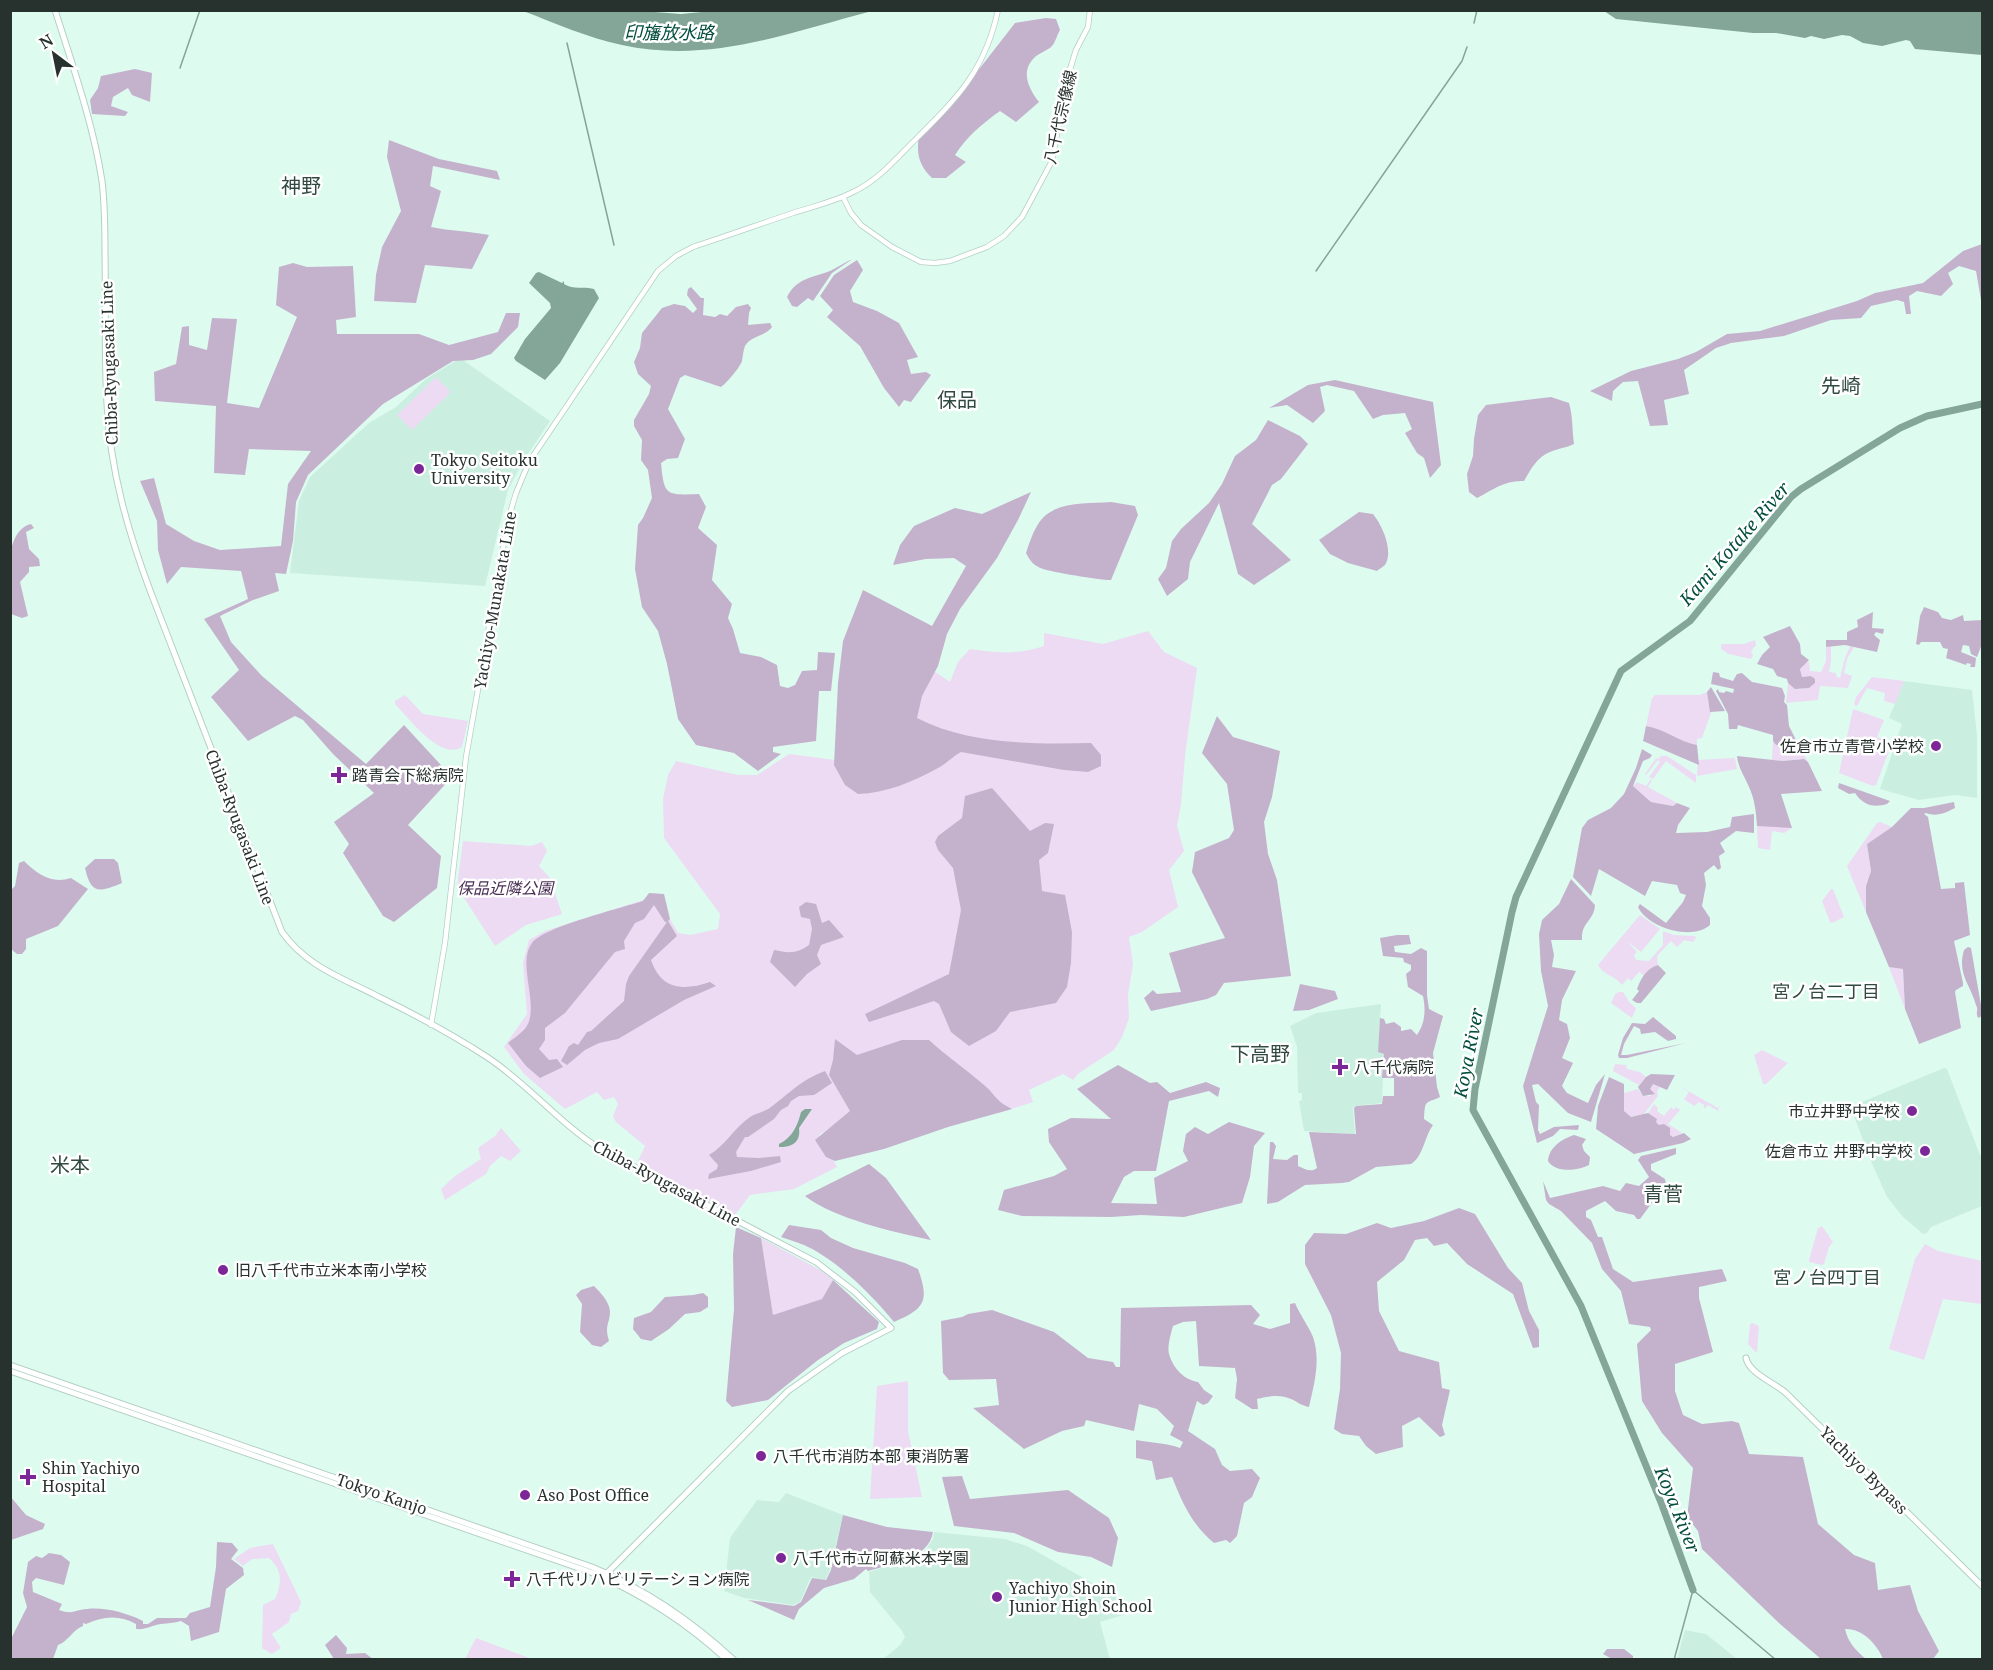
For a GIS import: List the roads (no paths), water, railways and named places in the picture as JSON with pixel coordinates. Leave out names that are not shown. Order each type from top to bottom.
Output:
[{"type":"main road","name":"Chiba-Ryugasaki Line","points":[[55,10],[86,108],[102,183],[105,215],[107,404],[120,499],[147,584],[282,932],[311,962],[431,1025],[498,1065],[579,1135],[600,1149],[816,1262],[855,1292],[891,1328],[842,1353],[789,1391],[605,1575]]},
{"type":"main road","name":"Yachiyo-Munakata Line","points":[[431,1025],[445,943],[466,757],[508,520],[529,462],[652,279],[668,263],[693,247],[824,205],[870,182],[952,103],[972,78],[993,34],[998,10]]},
{"type":"main road","name":"八千代宗像線","points":[[843,197],[851,213],[861,225],[892,247],[921,262],[950,261],[987,247],[1004,236],[1022,217],[1053,159],[1067,79],[1076,50],[1088,27],[1090,10]]},
{"type":"main road","name":"Yachiyo Bypass","points":[[1746,1358],[1752,1371],[1775,1384],[1793,1400],[1983,1586]]},
{"type":"main road","name":"Tokyo Kanjo","points":[[10,1365],[443,1515],[605,1575],[666,1606],[707,1635],[734,1659]]},
{"type":"main road","name":"Tokyo Kanjo","points":[[10,1371],[605,1575],[669,1614],[727,1659]]},
{"type":"water","name":"印旛放水路","points":[[723,10],[872,11],[748,43],[686,51],[654,50],[609,42],[523,11],[642,11],[681,14]]},
{"type":"water","points":[[1604,11],[1982,11],[1982,55],[1915,49],[1910,41],[1906,40],[1882,46],[1863,43],[1850,36],[1842,35],[1824,39],[1811,36],[1805,38],[1776,33],[1753,33],[1616,19]]},
{"type":"water","points":[[539,272],[562,283],[564,281],[567,286],[594,289],[599,298],[560,363],[545,380],[514,358],[525,339],[551,308],[550,303],[529,283]]},
{"type":"water","points":[[805,1109],[812,1109],[799,1128],[797,1141],[791,1145],[779,1147],[779,1144],[794,1131],[801,1112]]},
{"type":"waterway","points":[[180,68],[200,10]]},
{"type":"waterway","points":[[1474,23],[1477,10]]},
{"type":"waterway","points":[[567,43],[614,245]]},
{"type":"waterway","points":[[1316,271],[1462,61],[1467,47]]},
{"type":"waterway","name":"Koya River","points":[[1693,1590],[1662,1505],[1581,1306],[1473,1110],[1475,1089],[1512,912],[1516,897],[1621,671],[1690,621],[1791,497],[1801,489],[1900,428],[1927,416],[1982,404]]},
{"type":"waterway","points":[[1674,1660],[1693,1590],[1776,1660]]},
{"type":"place","name":"Tokyo Seitoku University","points":[[419,469]]},
{"type":"place","name":"佐倉市立青菅小学校","points":[[1936,746]]},
{"type":"place","name":"踏青会下総病院","points":[[339,775]]},
{"type":"place","name":"八千代病院","points":[[1340,1067]]},
{"type":"place","name":"市立井野中学校","points":[[1912,1111]]},
{"type":"place","name":"佐倉市立 井野中学校","points":[[1925,1151]]},
{"type":"place","name":"旧八千代市立米本南小学校","points":[[223,1270]]},
{"type":"place","name":"八千代市消防本部 東消防署","points":[[761,1456]]},
{"type":"place","name":"Shin Yachiyo Hospital","points":[[28,1477]]},
{"type":"place","name":"Aso Post Office","points":[[525,1495]]},
{"type":"place","name":"八千代市立阿蘇米本学園","points":[[781,1558]]},
{"type":"place","name":"八千代リハビリテーション病院","points":[[512,1579]]},
{"type":"place","name":"Yachiyo Shoin Junior High School","points":[[997,1597]]},
{"type":"district","name":"神野","points":[[301,186]]},
{"type":"district","name":"先崎","points":[[1841,386]]},
{"type":"district","name":"保品","points":[[957,400]]},
{"type":"district","name":"宮ノ台二丁目","points":[[1826,992]]},
{"type":"district","name":"下高野","points":[[1260,1054]]},
{"type":"district","name":"米本","points":[[70,1165]]},
{"type":"district","name":"青菅","points":[[1663,1194]]},
{"type":"district","name":"宮ノ台四丁目","points":[[1827,1278]]},
{"type":"water label","name":"Kami Kotake River","points":[[1735,544]]},
{"type":"park label","name":"保品近隣公園","points":[[505,888]]}]
